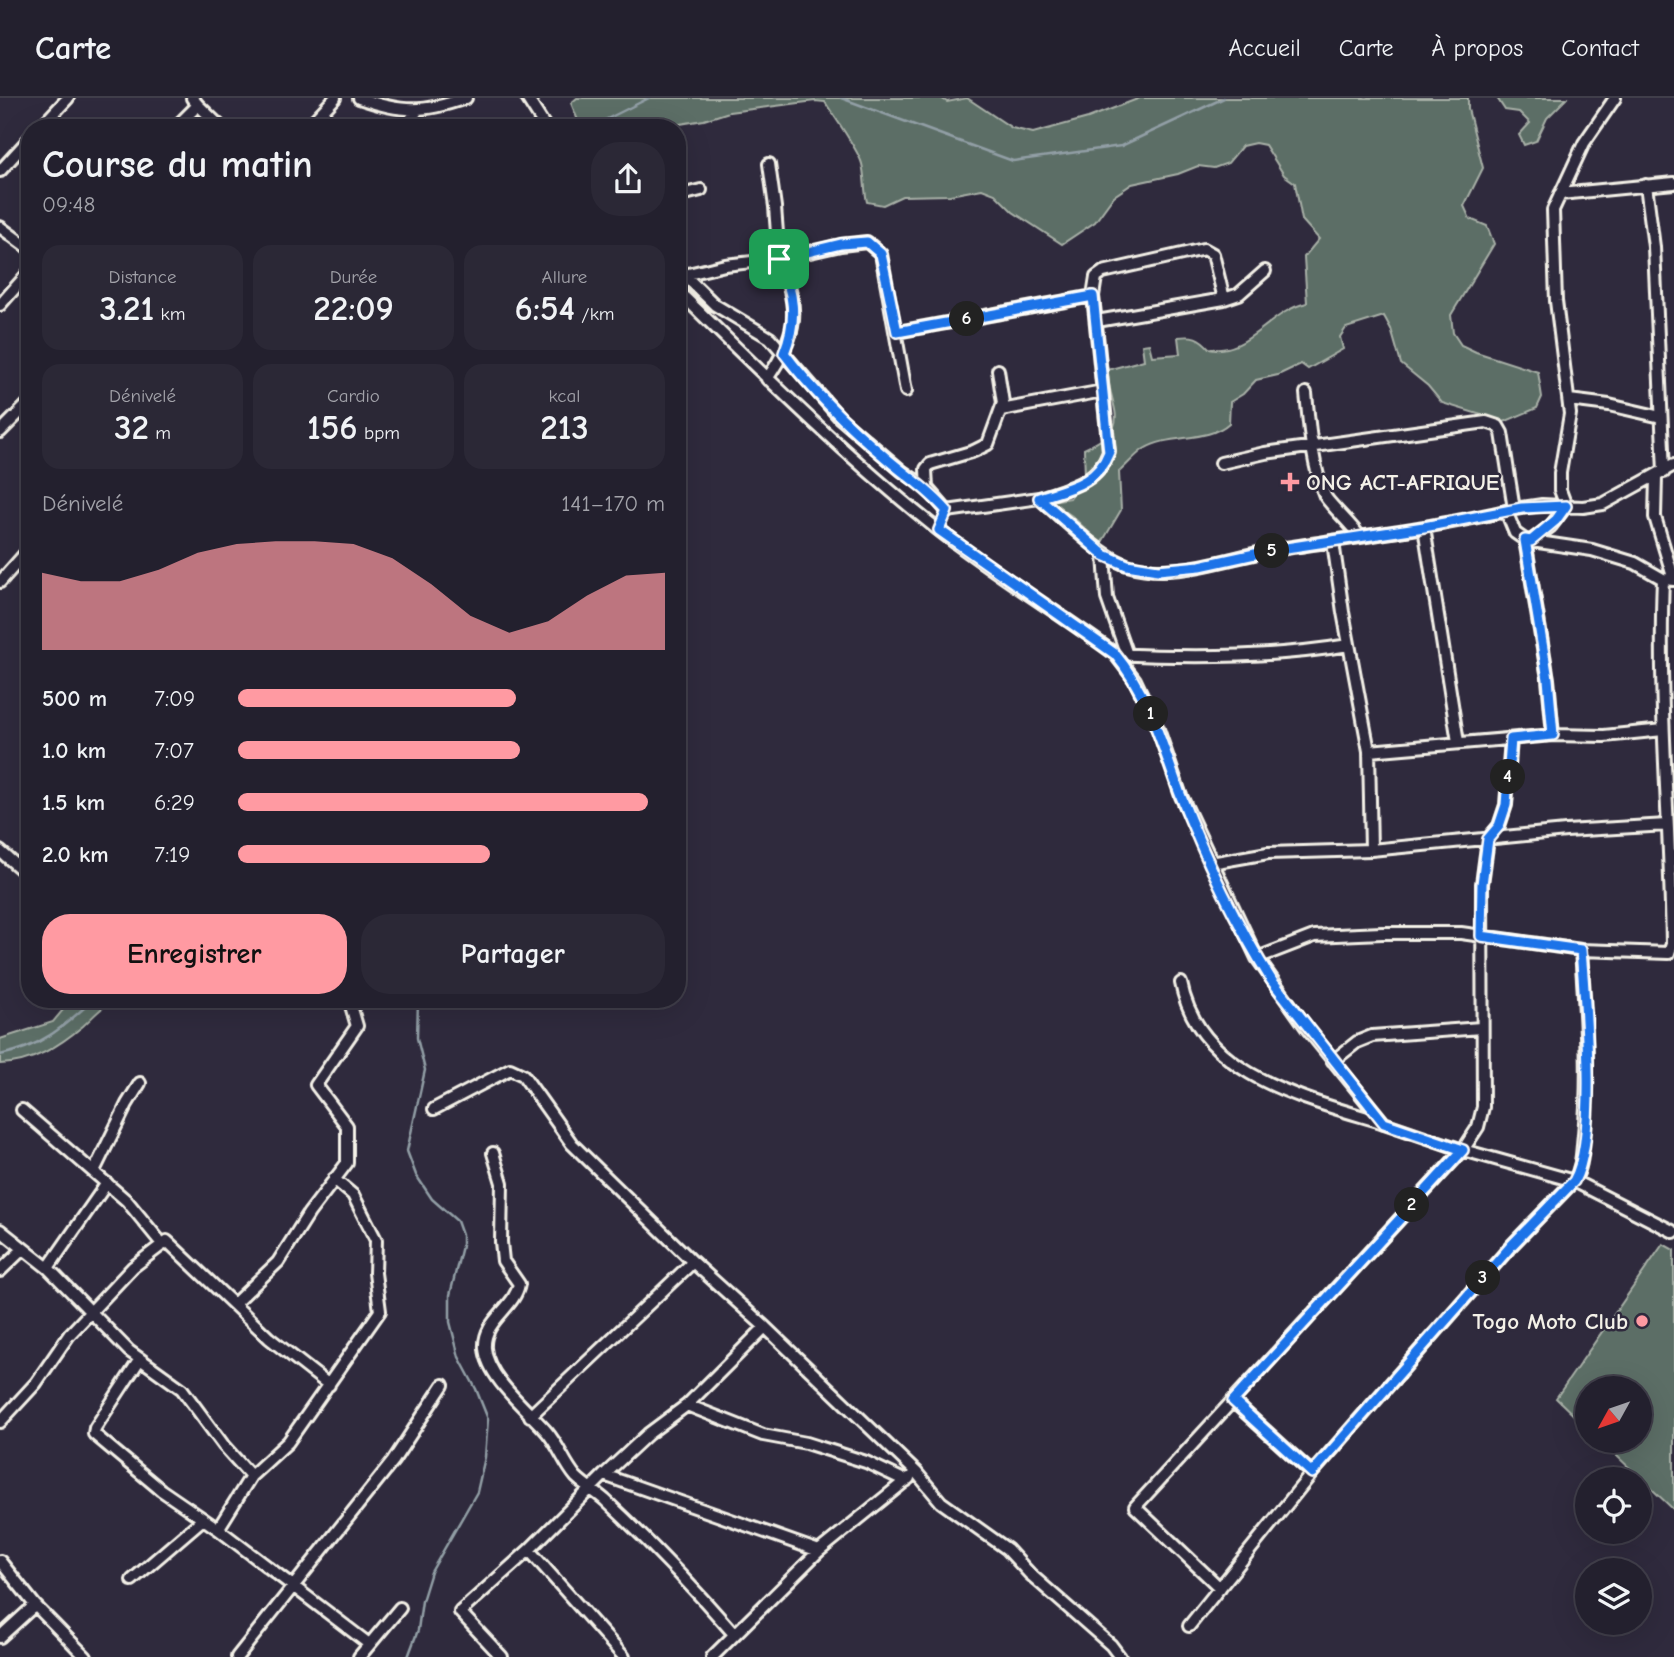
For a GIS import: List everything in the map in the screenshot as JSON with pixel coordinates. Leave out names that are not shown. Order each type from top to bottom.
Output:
[{"type":"street","points":[[48,119],[68,98]]},
{"type":"street","points":[[315,119],[335,98]]},
{"type":"street","points":[[359,98],[385,107],[417,111],[439,108],[466,98]]},
{"type":"street","points":[[527,98],[540,119]]},
{"type":"street","points":[[1528,540],[1556,520],[1566,506],[1560,482],[1570,414],[1556,301],[1551,223],[1553,210],[1591,131],[1615,98]]},
{"type":"street","points":[[182,119],[195,102],[213,119]]},
{"type":"street","points":[[411,119],[417,111]]},
{"type":"street","points":[[0,171],[21,148]]},
{"type":"street","points":[[767,379],[784,353],[794,321],[789,290],[779,259],[769,164]]},
{"type":"street","points":[[1560,194],[1674,183]]},
{"type":"street","points":[[1257,958],[1314,936],[1461,933],[1581,950],[1669,953],[1672,944],[1667,825],[1670,769],[1663,730],[1661,639],[1670,580],[1655,517],[1660,475],[1661,417],[1654,247],[1646,185]]},
{"type":"street","points":[[686,194],[701,191]]},
{"type":"street","points":[[0,227],[21,242]]},
{"type":"street","points":[[686,272],[779,259],[841,244],[873,244],[881,254],[906,391]]},
{"type":"street","points":[[947,511],[1039,498],[1082,483],[1099,472],[1109,452],[1110,438],[1093,296],[1096,277],[1102,272],[1204,249],[1213,254],[1224,299]]},
{"type":"street","points":[[1097,321],[1224,299],[1239,294],[1265,271]]},
{"type":"street","points":[[686,279],[715,306],[770,338],[840,418],[902,471],[927,488],[947,511]]},
{"type":"street","points":[[0,305],[21,281]]},
{"type":"street","points":[[897,332],[1093,296]]},
{"type":"street","points":[[686,299],[767,379],[875,478],[939,530],[1121,654],[1196,658],[1264,655],[1349,645]]},
{"type":"street","points":[[927,488],[927,466],[985,447],[1001,410],[1003,397],[998,370]]},
{"type":"street","points":[[1001,410],[1103,391]]},
{"type":"street","points":[[1306,393],[1313,448],[1326,498],[1351,522],[1360,537]]},
{"type":"street","points":[[1569,400],[1661,417]]},
{"type":"street","points":[[0,432],[21,411]]},
{"type":"street","points":[[1221,463],[1265,453],[1478,423],[1492,424],[1502,433],[1515,533],[1528,540],[1592,550],[1635,563],[1670,580]]},
{"type":"street","points":[[1039,498],[1104,555],[1143,568],[1172,569],[1510,510],[1566,506],[1583,508],[1603,504],[1674,465]]},
{"type":"street","points":[[939,530],[947,511]]},
{"type":"street","points":[[1424,527],[1458,742]]},
{"type":"street","points":[[1528,540],[1548,679],[1553,735]]},
{"type":"street","points":[[1333,542],[1369,751],[1371,850]]},
{"type":"street","points":[[1104,555],[1107,598],[1121,654],[1158,729],[1181,796],[1257,958],[1333,1061],[1384,1123]]},
{"type":"street","points":[[0,582],[21,558]]},
{"type":"street","points":[[1369,751],[1553,735],[1604,736],[1663,730]]},
{"type":"street","points":[[1220,1588],[1135,1507],[1463,1150],[1478,1127],[1483,1107],[1482,884],[1488,839],[1499,826],[1506,805],[1511,739]]},
{"type":"street","points":[[1211,863],[1268,853],[1371,850],[1667,825]]},
{"type":"street","points":[[0,851],[21,869]]},
{"type":"street","points":[[1189,1626],[1312,1473],[1512,1245],[1574,1181],[1581,1169],[1587,1104],[1587,1044],[1581,950]]},
{"type":"street","points":[[1181,983],[1184,1001],[1194,1021],[1227,1058],[1280,1089],[1463,1150],[1574,1181],[1674,1233]]},
{"type":"street","points":[[234,1303],[278,1262],[347,1163],[347,1126],[316,1085],[357,1026],[352,1008]]},
{"type":"street","points":[[1333,1061],[1357,1042],[1372,1036],[1481,1028]]},
{"type":"street","points":[[434,1109],[510,1069],[523,1075],[572,1144],[693,1262],[765,1326],[916,1472],[942,1502],[1007,1549],[1030,1574],[1111,1645],[1120,1657]]},
{"type":"street","points":[[94,1171],[140,1083]]},
{"type":"street","points":[[22,1110],[127,1201],[163,1245]]},
{"type":"street","points":[[493,1153],[502,1183],[503,1261],[519,1284],[517,1294],[497,1316],[485,1337],[485,1350],[503,1384],[548,1434],[573,1474],[734,1634]]},
{"type":"street","points":[[218,1529],[251,1476],[288,1442],[376,1318],[380,1302],[374,1273],[376,1240],[353,1195],[334,1179]]},
{"type":"street","points":[[48,1268],[107,1183]]},
{"type":"street","points":[[0,1230],[48,1268],[92,1311],[112,1335],[182,1389],[223,1446],[251,1476]]},
{"type":"street","points":[[0,1422],[36,1383],[69,1335],[134,1267],[167,1241],[269,1338],[329,1385]]},
{"type":"street","points":[[0,1271],[23,1249]]},
{"type":"street","points":[[530,1416],[693,1262]]},
{"type":"street","points":[[502,1657],[460,1612],[529,1550],[648,1434],[687,1405],[765,1326]]},
{"type":"street","points":[[140,1359],[93,1432],[151,1482],[218,1529],[369,1644]]},
{"type":"street","points":[[237,1657],[393,1461],[443,1385]]},
{"type":"street","points":[[1233,1401],[1312,1473]]},
{"type":"street","points":[[687,1405],[763,1435],[806,1443],[866,1462],[906,1481]]},
{"type":"street","points":[[712,1657],[819,1551],[916,1472]]},
{"type":"street","points":[[604,1475],[819,1551]]},
{"type":"street","points":[[132,1580],[203,1519]]},
{"type":"street","points":[[529,1550],[624,1657]]},
{"type":"street","points":[[0,1561],[35,1605],[86,1657]]},
{"type":"street","points":[[0,1637],[35,1605]]},
{"type":"street","points":[[359,1657],[400,1608]]},
{"type":"green space","points":[[577,98],[941,98],[947,102],[967,98],[1012,128],[1033,133],[1088,118],[1140,98],[1468,98],[1468,109],[1483,168],[1464,206],[1470,219],[1487,226],[1494,244],[1451,315],[1453,333],[1461,345],[1476,352],[1538,372],[1542,397],[1537,408],[1504,422],[1442,403],[1428,386],[1401,364],[1391,329],[1384,316],[1346,328],[1340,337],[1343,349],[1308,369],[1301,364],[1278,375],[1256,380],[1243,394],[1230,402],[1229,423],[1220,429],[1199,436],[1154,444],[1137,454],[1119,472],[1121,510],[1101,544],[1072,516],[1050,501],[1070,498],[1085,476],[1084,449],[1110,433],[1114,425],[1116,417],[1107,370],[1144,360],[1142,345],[1149,344],[1152,356],[1180,354],[1178,337],[1195,338],[1209,348],[1235,346],[1281,315],[1307,303],[1304,257],[1319,239],[1302,220],[1295,183],[1284,175],[1265,145],[1255,143],[1242,146],[1228,163],[1214,168],[1198,166],[1178,174],[1132,184],[1114,196],[1095,222],[1062,244],[1013,212],[995,194],[982,189],[950,195],[902,196],[883,205],[867,202],[860,158],[825,102],[729,112],[686,123],[686,119],[577,119],[571,103]]},
{"type":"green space","points":[[1497,98],[1567,98],[1547,118],[1536,141],[1524,145],[1519,135],[1530,123],[1519,112],[1505,110]]},
{"type":"green space","points":[[65,1008],[103,1008],[65,1040],[45,1052],[24,1060],[0,1064],[0,1039],[53,1022]]},
{"type":"green space","name":"Togo Moto Club","points":[[1663,1244],[1674,1250],[1674,1510],[1652,1489],[1652,1467],[1629,1467],[1614,1453],[1652,1453],[1652,1376],[1575,1376],[1575,1416],[1556,1398]]},
{"type":"waterway","points":[[607,119],[649,98]]},
{"type":"waterway","points":[[841,98],[1013,161],[1121,146],[1224,98]]},
{"type":"waterway","points":[[0,1055],[28,1047],[51,1035],[84,1008]]},
{"type":"waterway","points":[[408,1657],[418,1630],[422,1601],[431,1572],[477,1492],[485,1457],[488,1419],[459,1357],[450,1322],[450,1295],[462,1246],[462,1235],[457,1221],[432,1199],[416,1175],[407,1151],[425,1070],[417,1038],[418,1008]]},
{"type":"place","name":"ONG ACT-AFRIQUE","points":[[1290,482]]},
{"type":"place","name":"Togo Moto Club","points":[[1642,1321]]},
{"type":"route","points":[[841,244],[873,244],[881,254],[887,274],[897,332],[1093,296],[1110,438],[1109,452],[1099,472],[1082,483],[1039,498],[1104,555],[1127,565],[1158,570],[1200,566],[1273,550],[1424,527],[1522,508],[1566,506],[1550,526],[1531,541],[1525,540],[1548,679],[1553,735],[1511,739],[1507,763],[1509,788],[1506,805],[1499,826],[1488,839],[1482,884],[1481,936],[1581,950],[1587,1044],[1587,1104],[1581,1169],[1574,1181],[1512,1245],[1312,1473],[1233,1401],[1463,1150],[1384,1123],[1272,981],[1257,958],[1211,863],[1181,796],[1158,729],[1135,680],[1115,654],[939,530],[947,511],[927,488],[883,456],[840,418],[784,353],[794,321],[789,290],[779,259],[841,244]]}]
